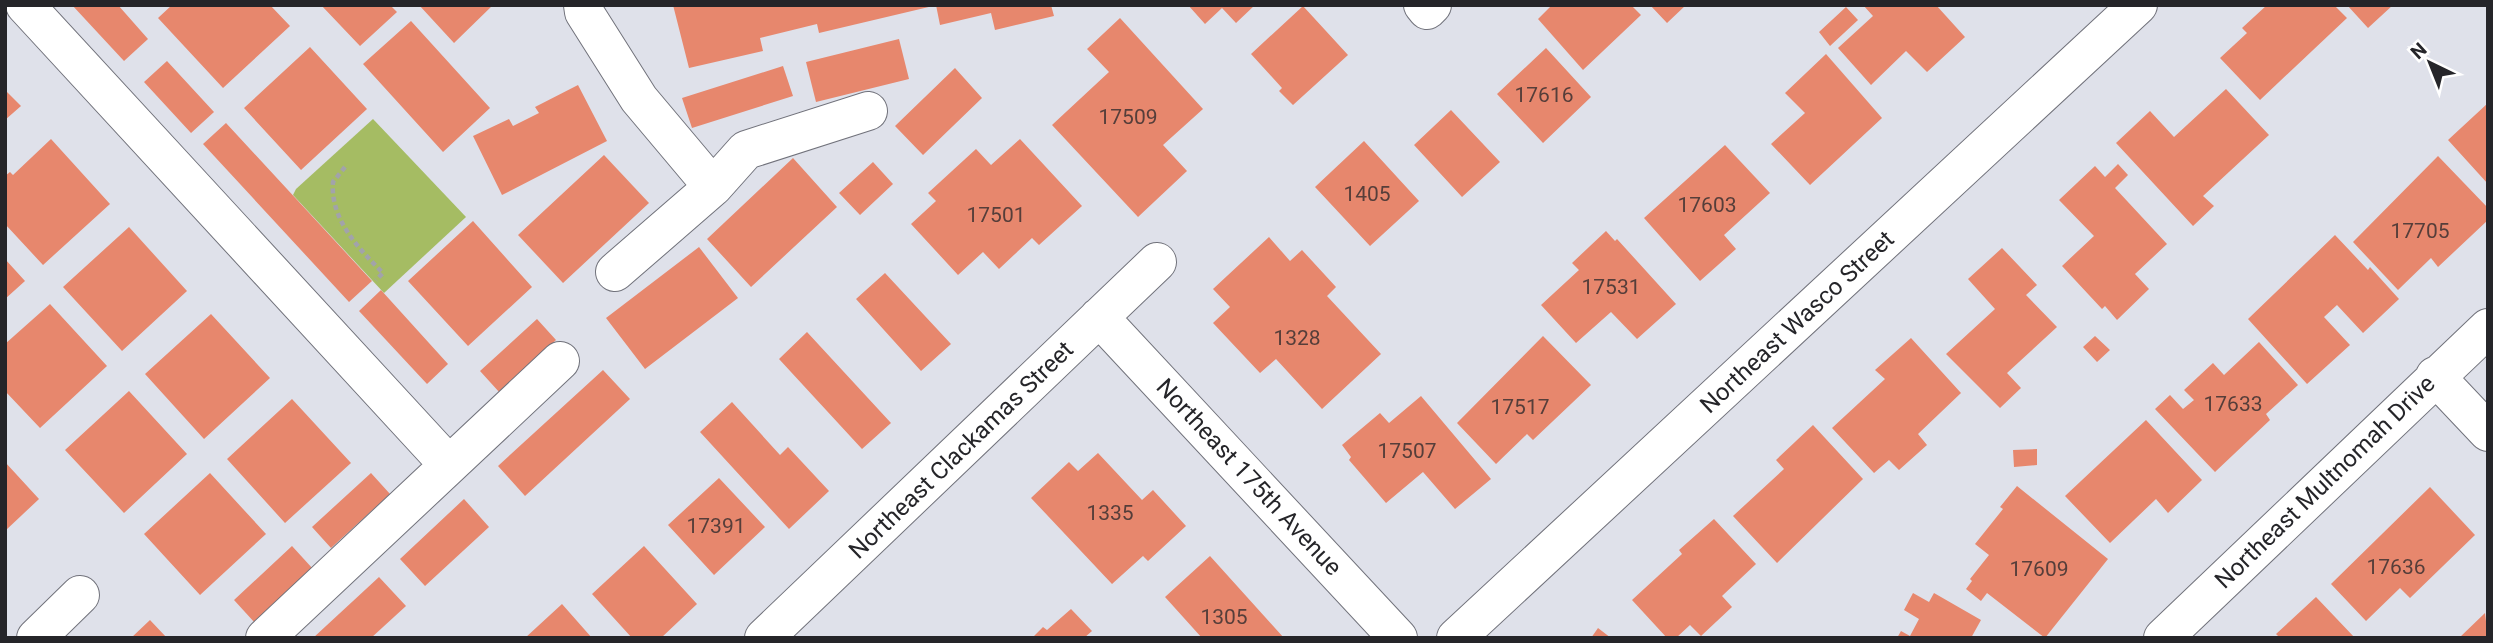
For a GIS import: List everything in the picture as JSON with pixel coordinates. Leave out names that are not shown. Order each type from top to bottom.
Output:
[{"type":"street","points":[[25,5],[449,464]]},
{"type":"street","points":[[583,5],[639,99],[713,187]]},
{"type":"street","name":"Northeast Wasco Street","points":[[1456,638],[2138,5]]},
{"type":"street","points":[[615,272],[713,187],[746,150],[869,111]]},
{"type":"street","name":"Northeast Clackamas Street","points":[[764,638],[1157,262]]},
{"type":"street","name":"Northeast 175th Avenue","points":[[1099,317],[1398,638]]},
{"type":"street","name":"Northeast Multnomah Drive","points":[[2163,638],[2488,328]]},
{"type":"street","points":[[265,638],[560,361]]},
{"type":"street","points":[[2435,376],[2488,432]]},
{"type":"street","points":[[36,638],[80,596]]},
{"type":"path","points":[[345,167],[333,182],[334,204],[354,241],[383,273],[376,280]]},
{"type":"green space","points":[[373,119],[466,217],[384,293],[293,195],[296,189]]},
{"type":"building","points":[[72,5],[118,5],[148,39],[124,61]]},
{"type":"building","points":[[172,5],[270,5],[290,26],[223,88],[158,18]]},
{"type":"building","points":[[321,5],[390,5],[397,12],[360,46]]},
{"type":"building","points":[[419,5],[493,5],[454,43]]},
{"type":"building","points":[[673,5],[933,6],[819,33],[817,24],[760,38],[763,51],[689,68]]},
{"type":"building","points":[[936,5],[1051,5],[1054,16],[995,30],[991,13],[940,25]]},
{"type":"building","points":[[1188,5],[1255,5],[1236,23],[1222,8],[1205,24]]},
{"type":"building","points":[[1552,5],[1631,5],[1641,15],[1583,70],[1538,19]]},
{"type":"building","points":[[1650,5],[1686,5],[1667,23]]},
{"type":"building","points":[[1863,5],[1936,5],[1965,37],[1927,72],[1906,51],[1871,85],[1838,48],[1873,16]]},
{"type":"building","points":[[2267,5],[2334,5],[2347,18],[2260,100],[2220,58],[2247,33],[2242,28]]},
{"type":"building","points":[[2347,5],[2393,5],[2368,28]]},
{"type":"building","points":[[1303,6],[1348,55],[1293,105],[1279,91],[1282,88],[1251,54]]},
{"type":"building","points":[[1846,7],[1858,20],[1830,46],[1819,32]]},
{"type":"building","points":[[1120,18],[1203,109],[1163,145],[1187,171],[1138,217],[1052,125],[1109,72],[1087,49]]},
{"type":"building","points":[[411,21],[490,108],[443,152],[363,64]]},
{"type":"building","points":[[899,39],[909,79],[816,102],[806,62]]},
{"type":"building","points":[[310,47],[367,109],[301,170],[244,108]]},
{"type":"building","points":[[1546,48],[1591,97],[1543,143],[1497,94]]},
{"type":"building","points":[[1826,54],[1882,118],[1810,185],[1771,144],[1805,113],[1785,93]]},
{"type":"building","points":[[167,61],[214,112],[191,133],[144,82]]},
{"type":"building","points":[[783,66],[793,96],[692,128],[682,98]]},
{"type":"building","points":[[955,68],[982,98],[923,155],[895,126]]},
{"type":"building","points":[[578,85],[607,141],[502,195],[473,136],[509,119],[513,126],[539,113],[535,107]]},
{"type":"building","points":[[2226,89],[2269,135],[2203,196],[2214,206],[2193,226],[2116,143],[2150,111],[2174,137]]},
{"type":"building","points":[[5,90],[21,106],[5,120]]},
{"type":"building","points":[[2488,103],[2488,184],[2448,140]]},
{"type":"building","points":[[1451,110],[1500,162],[1462,197],[1414,145]]},
{"type":"building","points":[[226,123],[372,281],[349,302],[203,144]]},
{"type":"building","points":[[51,139],[110,204],[43,265],[5,224],[5,176],[10,172],[13,175]]},
{"type":"building","points":[[1020,139],[1082,206],[1039,245],[1032,238],[999,269],[983,252],[958,275],[911,224],[936,201],[928,193],[976,149],[991,165]]},
{"type":"building","points":[[1364,141],[1419,201],[1370,246],[1315,187]]},
{"type":"building","points":[[1725,145],[1770,193],[1724,235],[1736,249],[1700,281],[1644,218]]},
{"type":"building","points":[[604,155],[649,203],[563,283],[518,235]]},
{"type":"building","points":[[2438,156],[2488,208],[2488,220],[2438,267],[2431,258],[2398,290],[2353,242]]},
{"type":"building","points":[[793,158],[837,207],[751,287],[707,239]]},
{"type":"building","points":[[873,162],[893,184],[860,215],[839,193]]},
{"type":"building","points":[[2118,164],[2128,175],[2115,188],[2167,244],[2135,274],[2149,289],[2117,320],[2105,306],[2102,309],[2062,266],[2094,236],[2059,200],[2095,166],[2105,177]]},
{"type":"building","points":[[473,221],[532,287],[468,346],[408,281]]},
{"type":"building","points":[[129,227],[187,291],[122,351],[63,287]]},
{"type":"building","points":[[1606,231],[1615,241],[1617,239],[1676,304],[1637,339],[1611,312],[1576,343],[1541,305],[1579,270],[1572,263]]},
{"type":"building","points":[[2335,235],[2368,270],[2370,267],[2399,299],[2363,333],[2337,305],[2324,317],[2350,345],[2307,384],[2248,319]]},
{"type":"building","points":[[1269,237],[1290,261],[1302,250],[1336,287],[1327,296],[1381,354],[1322,409],[1276,359],[1260,373],[1213,323],[1230,307],[1213,289]]},
{"type":"building","points":[[699,247],[738,298],[645,369],[606,318]]},
{"type":"building","points":[[2002,248],[2037,285],[2026,295],[2057,327],[2007,373],[2021,388],[2000,408],[1946,354],[1995,309],[1968,279]]},
{"type":"building","points":[[5,259],[25,281],[5,299]]},
{"type":"building","points":[[885,273],[951,344],[921,371],[856,299]]},
{"type":"building","points":[[381,290],[448,364],[427,384],[359,311]]},
{"type":"building","points":[[50,304],[107,366],[40,428],[5,391],[5,344]]},
{"type":"building","points":[[211,314],[270,378],[204,439],[145,374]]},
{"type":"building","points":[[537,319],[556,340],[500,393],[480,371]]},
{"type":"building","points":[[807,332],[891,423],[862,449],[779,359]]},
{"type":"building","points":[[1543,336],[1591,385],[1533,440],[1527,434],[1496,464],[1457,423]]},
{"type":"building","points":[[2095,336],[2110,350],[2097,362],[2083,347]]},
{"type":"building","points":[[1911,338],[1961,393],[1918,434],[1927,445],[1899,470],[1889,460],[1874,473],[1832,428],[1885,379],[1875,370]]},
{"type":"building","points":[[2259,342],[2298,385],[2266,414],[2270,420],[2215,472],[2155,409],[2170,395],[2183,409],[2194,400],[2184,390],[2213,363],[2224,375]]},
{"type":"building","points":[[603,370],[630,399],[525,496],[498,466]]},
{"type":"building","points":[[129,391],[187,454],[124,513],[65,450]]},
{"type":"building","points":[[1421,396],[1491,479],[1455,509],[1423,472],[1386,503],[1349,460],[1351,457],[1342,445],[1380,413],[1389,423]]},
{"type":"building","points":[[292,399],[351,463],[285,523],[227,459]]},
{"type":"building","points":[[732,402],[780,455],[788,447],[829,491],[789,529],[700,432]]},
{"type":"building","points":[[2146,420],[2202,480],[2168,513],[2156,499],[2110,543],[2065,496]]},
{"type":"building","points":[[1813,425],[1863,479],[1777,563],[1733,516],[1784,469],[1776,460]]},
{"type":"building","points":[[2037,449],[2037,465],[2014,467],[2013,450]]},
{"type":"building","points":[[1098,453],[1142,500],[1153,490],[1186,526],[1148,561],[1143,556],[1112,584],[1031,498],[1069,462],[1078,471]]},
{"type":"building","points":[[5,462],[39,499],[5,531]]},
{"type":"building","points":[[210,473],[266,534],[200,595],[144,534]]},
{"type":"building","points":[[371,473],[390,494],[331,548],[312,527]]},
{"type":"building","points":[[719,478],[765,527],[714,575],[668,525]]},
{"type":"building","points":[[2017,486],[2108,559],[2045,638],[1987,593],[1981,601],[1966,589],[1972,581],[1970,579],[1989,555],[1975,544],[2003,509],[2000,507]]},
{"type":"building","points":[[2430,487],[2475,535],[2410,598],[2400,588],[2366,621],[2331,584]]},
{"type":"building","points":[[464,499],[489,527],[425,586],[400,559]]},
{"type":"building","points":[[1714,519],[1756,564],[1722,596],[1732,607],[1701,636],[1690,625],[1676,638],[1667,638],[1632,600],[1682,554],[1679,550]]},
{"type":"building","points":[[292,546],[313,569],[255,623],[234,600]]},
{"type":"building","points":[[644,546],[697,604],[661,638],[632,638],[592,594]]},
{"type":"building","points":[[1210,556],[1284,638],[1202,638],[1165,597]]},
{"type":"building","points":[[379,577],[406,606],[371,638],[313,638]]},
{"type":"building","points":[[1913,593],[1929,602],[1934,593],[1981,620],[1971,638],[1897,638],[1901,631],[1910,636],[1919,619],[1904,610]]},
{"type":"building","points":[[2316,597],[2355,638],[2280,638],[2276,634]]},
{"type":"building","points":[[562,604],[592,638],[525,638]]},
{"type":"building","points":[[1071,609],[1092,631],[1084,638],[1032,638],[1043,627],[1047,630]]},
{"type":"building","points":[[2485,613],[2488,638],[2459,638]]},
{"type":"building","points":[[150,620],[167,638],[131,638]]},
{"type":"building","points":[[1598,628],[1611,638],[1591,638]]}]
